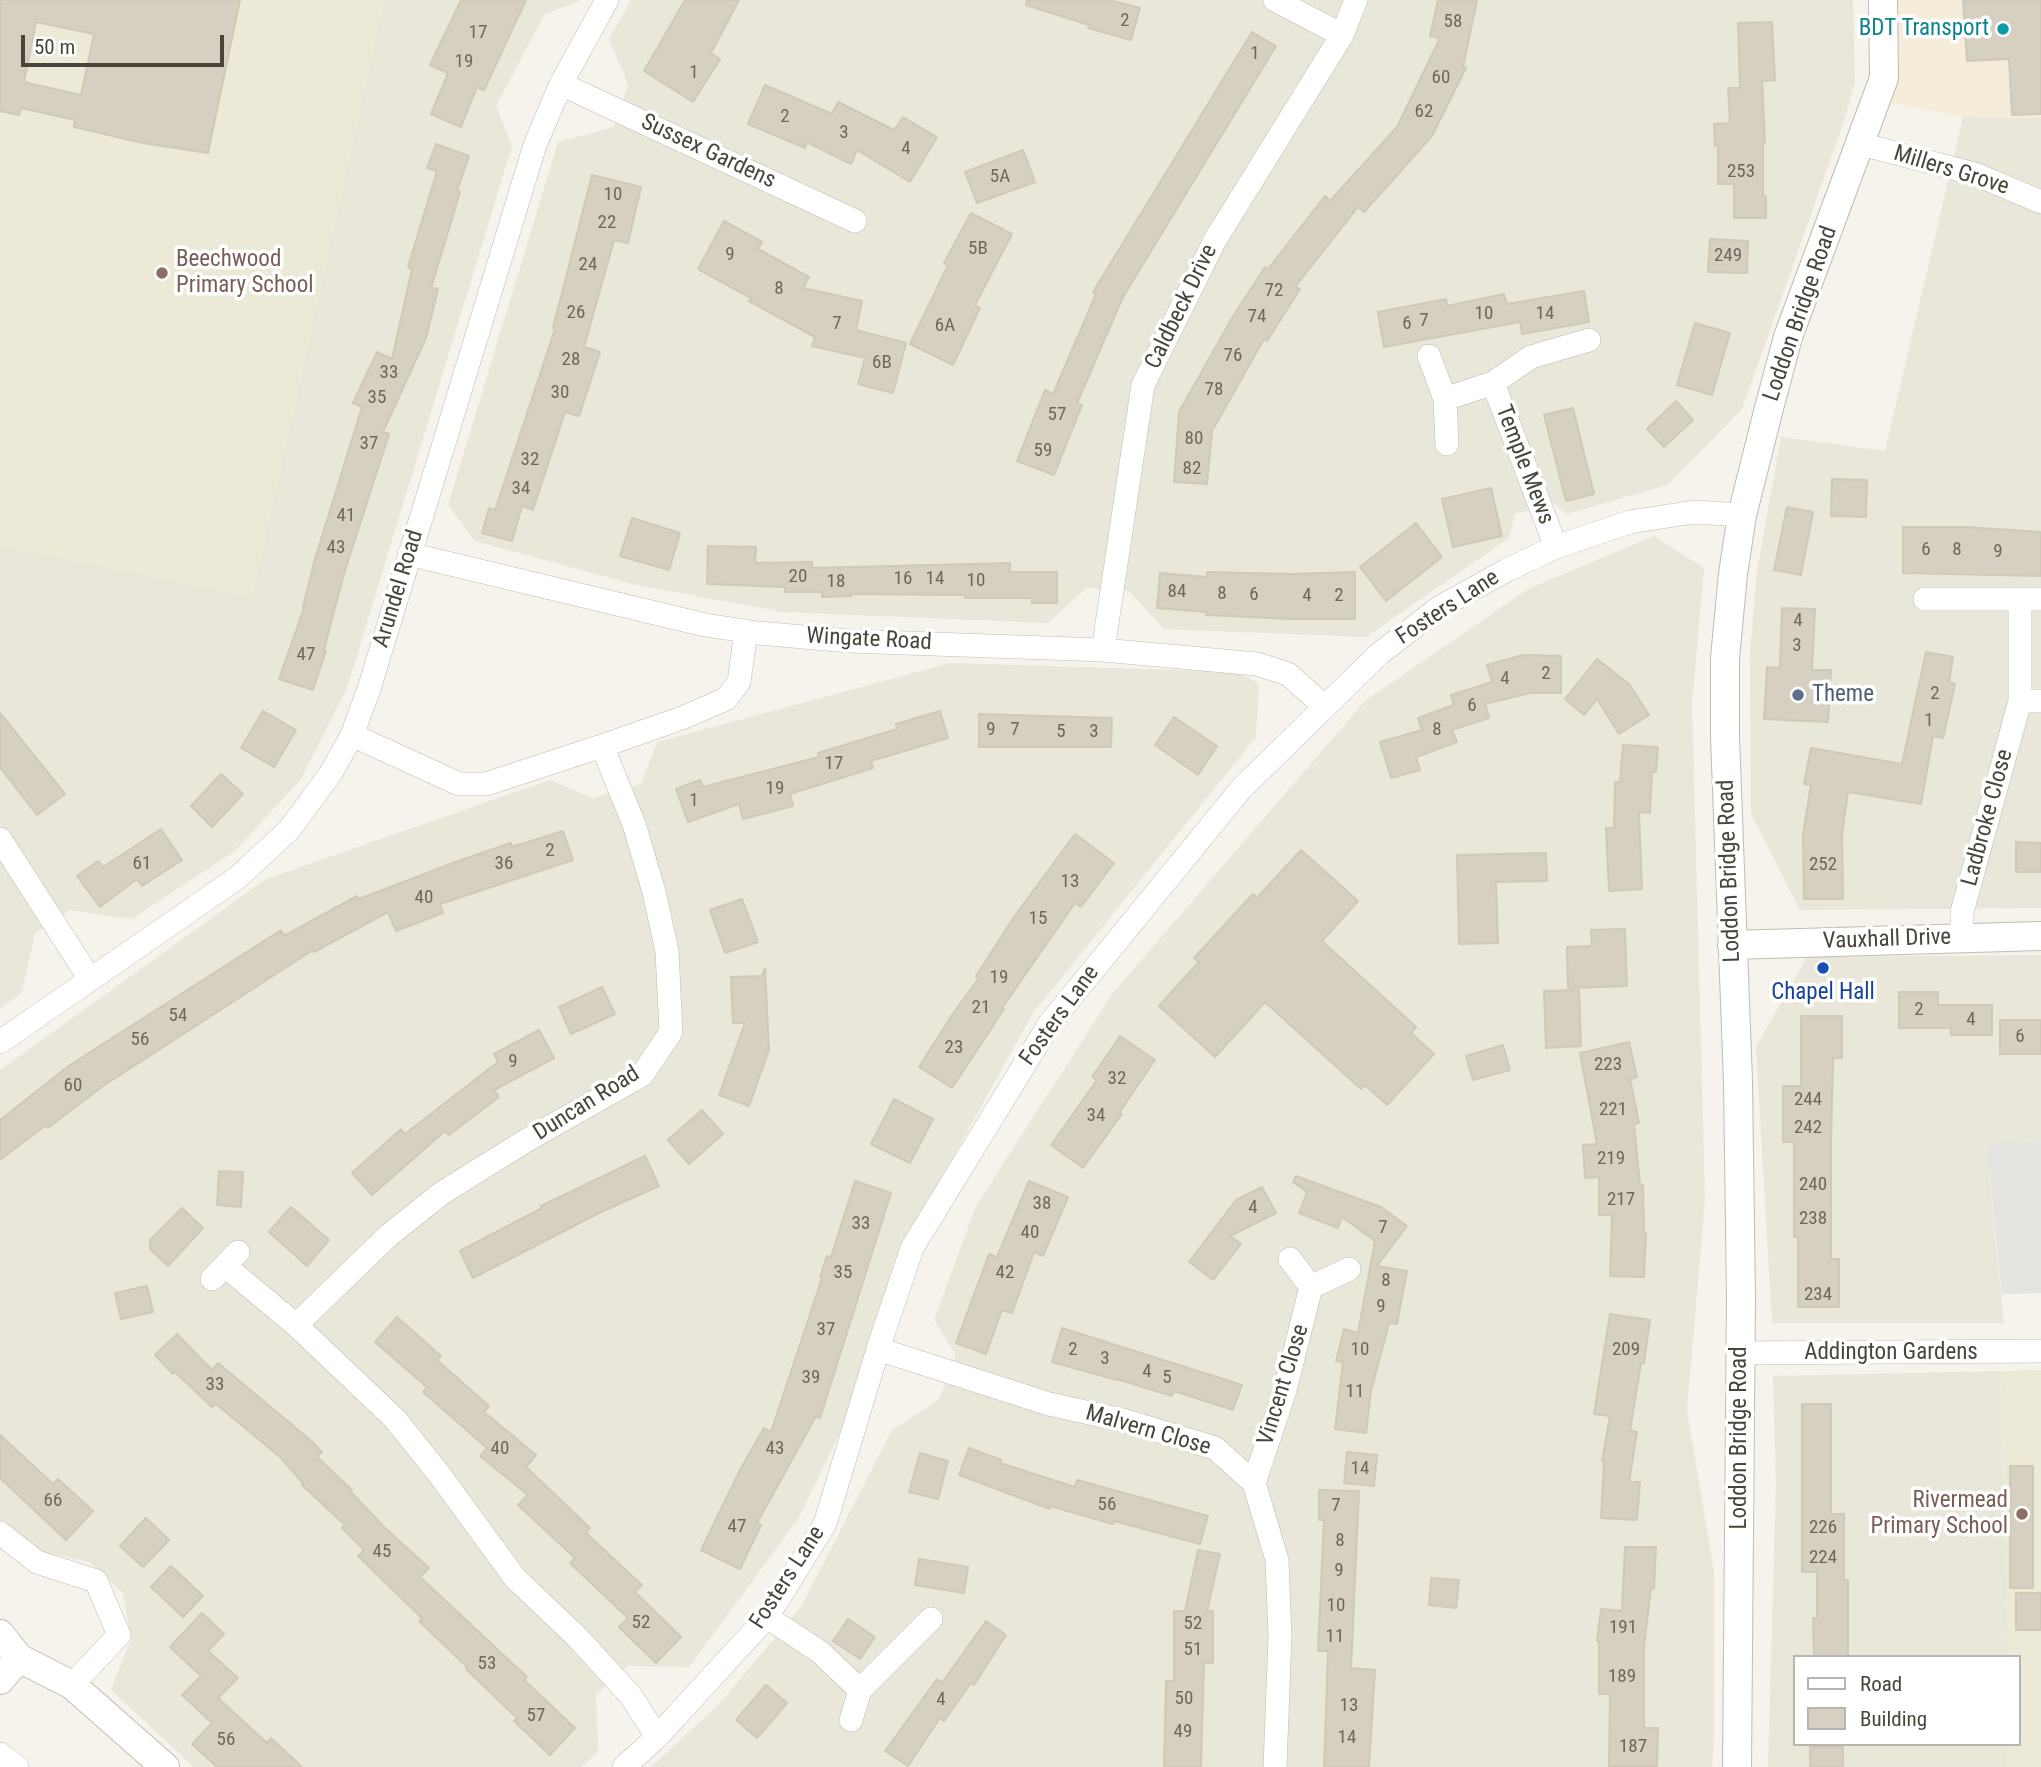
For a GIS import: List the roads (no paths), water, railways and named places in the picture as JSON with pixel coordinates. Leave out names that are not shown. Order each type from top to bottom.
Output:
[{"type":"street","name":"Arundel Road","points":[[0,1042],[237,878],[289,830],[331,773],[352,735],[369,689],[535,145],[561,84],[607,0]]},
{"type":"street","points":[[1275,0],[1342,35]]},
{"type":"street","name":"Caldbeck Drive","points":[[1103,650],[1143,385],[1214,240],[1342,35],[1356,0]]},
{"type":"street","name":"Loddon Bridge Road","points":[[1737,1767],[1740,1353],[1738,1081],[1725,737],[1725,658],[1742,515],[1788,337],[1884,78],[1884,0]]},
{"type":"street","name":"Sussex Gardens","points":[[561,84],[855,221]]},
{"type":"street","name":"Millers Grove","points":[[1861,144],[1975,174],[2041,202]]},
{"type":"street","name":"Temple Mews","points":[[1445,399],[1493,383],[1531,357],[1589,340]]},
{"type":"street","points":[[1429,356],[1445,399],[1447,444]]},
{"type":"street","name":"Temple Mews","points":[[1493,383],[1556,547]]},
{"type":"street","name":"Fosters Lane","points":[[624,1767],[657,1737],[768,1617],[825,1524],[912,1248],[1050,1023],[1241,789],[1379,654],[1440,607],[1507,569],[1556,547],[1630,523],[1671,515],[1713,512],[1742,515]]},
{"type":"street","name":"Wingate Road","points":[[409,554],[705,625],[746,631],[849,640],[1103,650],[1258,664],[1288,674],[1324,706]]},
{"type":"street","name":"Ladbroke Close","points":[[1925,599],[2030,599],[2030,701],[1962,912],[1962,937]]},
{"type":"street","points":[[352,735],[459,784],[486,784],[602,747],[682,718],[726,698],[739,682],[746,631]]},
{"type":"street","name":"Duncan Road","points":[[296,1325],[389,1235],[442,1193],[642,1074],[671,1032],[667,951],[654,892],[634,824],[602,747]]},
{"type":"street","points":[[0,839],[90,979]]},
{"type":"street","name":"Vauxhall Drive","points":[[1732,945],[2041,936]]},
{"type":"street","points":[[1290,1259],[1311,1287],[1349,1269]]},
{"type":"street","points":[[225,1266],[296,1325],[395,1419],[515,1578],[577,1637],[631,1696],[657,1737]]},
{"type":"street","name":"Vincent Close","points":[[1254,1483],[1285,1390],[1311,1287]]},
{"type":"street","name":"Malvern Close","points":[[878,1349],[1049,1404],[1126,1421],[1215,1448],[1254,1483]]},
{"type":"street","name":"Addington Gardens","points":[[1740,1353],[2041,1350]]},
{"type":"street","points":[[1254,1483],[1277,1560],[1280,1636],[1275,1767]]},
{"type":"street","points":[[0,1533],[37,1562],[96,1581],[119,1635],[72,1685]]},
{"type":"street","points":[[768,1617],[820,1652],[860,1690]]},
{"type":"street","points":[[851,1720],[860,1690],[931,1619]]},
{"type":"street","points":[[0,1634],[19,1658],[72,1685],[165,1767]]},
{"type":"street","points":[[0,1680],[19,1658]]},
{"type":"street","points":[[0,1754],[17,1767]]},
{"type":"place","name":"BDT Transport","points":[[2003,29]]},
{"type":"place","name":"Beechwood Primary School","points":[[162,273]]},
{"type":"place","name":"Theme","points":[[1798,695]]},
{"type":"place","name":"Chapel Hall","points":[[1823,968]]},
{"type":"place","name":"Rivermead Primary School","points":[[2022,1514]]}]
